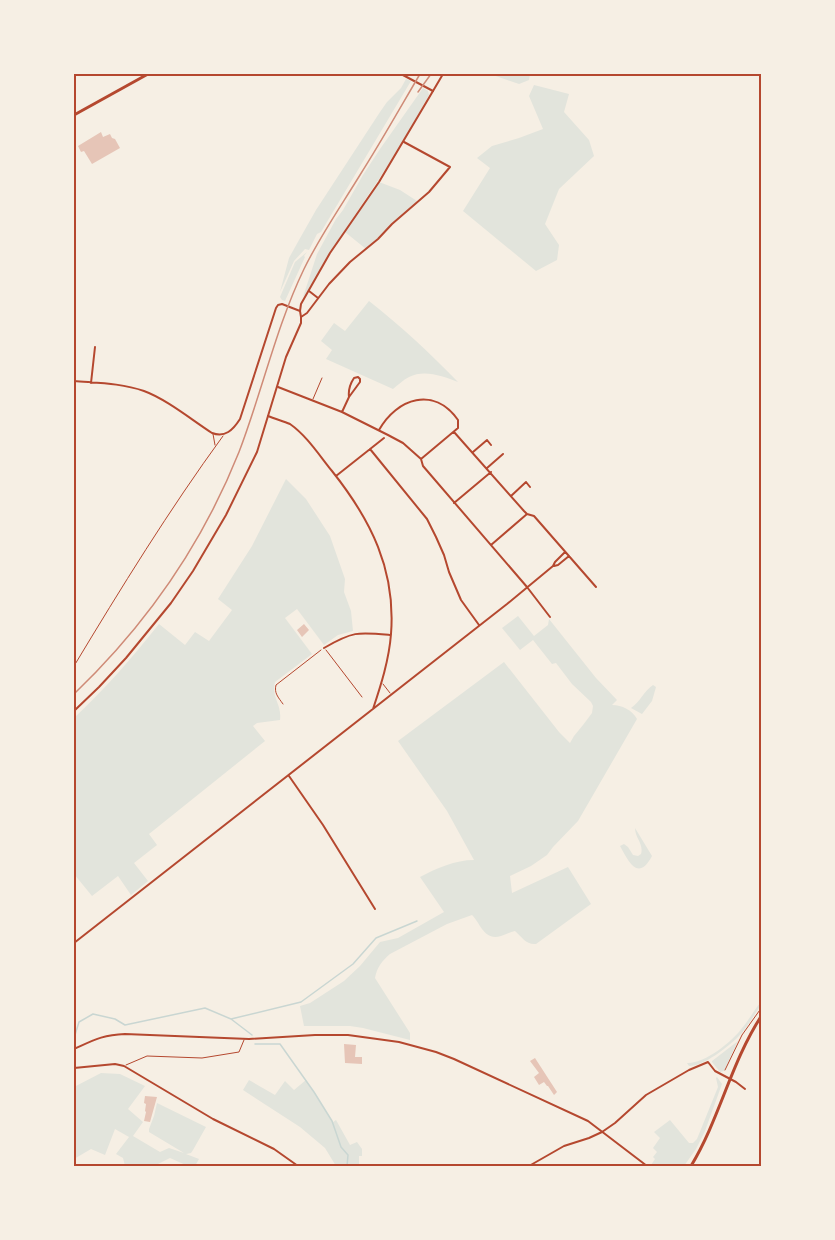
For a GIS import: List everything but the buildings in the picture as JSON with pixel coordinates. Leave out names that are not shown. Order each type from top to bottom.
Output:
[{"type":"main road","points":[[74,115],[148,74]]},
{"type":"main road","points":[[691,1167],[705,1140],[749,1034],[762,1015]]},
{"type":"street","points":[[400,74],[433,91]]},
{"type":"street","points":[[74,711],[126,658],[171,603],[226,515],[257,452],[286,357],[301,323],[301,304],[330,253],[404,142],[442,74]]},
{"type":"street","points":[[302,317],[350,262],[429,192],[450,167],[404,142]]},
{"type":"street","points":[[309,291],[318,298]]},
{"type":"street","points":[[74,381],[129,387],[146,392],[212,433],[224,435],[236,426],[244,409],[276,308],[282,304],[300,311]]},
{"type":"street","points":[[91,383],[95,347]]},
{"type":"street","points":[[342,412],[360,382],[358,377],[354,378],[348,389],[349,397]]},
{"type":"street","points":[[277,386],[342,412],[379,430],[402,443],[421,459],[423,466],[550,617]]},
{"type":"street","points":[[379,430],[390,413],[411,401],[426,400],[441,404],[458,420],[458,428],[421,459]]},
{"type":"street","points":[[268,416],[288,423],[301,433],[336,476],[365,518],[378,544],[386,567],[392,613],[387,660],[372,710]]},
{"type":"street","points":[[454,432],[527,514],[534,516],[596,587]]},
{"type":"street","points":[[336,476],[384,438]]},
{"type":"street","points":[[473,452],[487,440],[491,445]]},
{"type":"street","points":[[370,449],[427,519],[461,600],[479,625]]},
{"type":"street","points":[[487,468],[503,454]]},
{"type":"street","points":[[454,503],[491,472]]},
{"type":"street","points":[[511,496],[526,482],[530,487]]},
{"type":"street","points":[[490,545],[527,514]]},
{"type":"street","points":[[74,943],[527,587],[553,566],[565,552]]},
{"type":"street","points":[[553,566],[558,565],[569,556]]},
{"type":"street","points":[[324,648],[353,633],[391,635]]},
{"type":"street","points":[[289,775],[375,909]]},
{"type":"street","points":[[74,1048],[94,1039],[117,1034],[244,1039],[348,1035],[382,1039],[415,1046],[454,1059],[588,1121],[647,1167]]},
{"type":"street","points":[[529,1167],[564,1146],[602,1132],[646,1095],[689,1070],[708,1062],[715,1071],[745,1089]]},
{"type":"street","points":[[74,1068],[115,1064],[124,1066],[213,1119],[274,1149],[298,1167]]},
{"type":"lane","points":[[313,401],[322,378]]},
{"type":"lane","points":[[212,433],[215,447]]},
{"type":"lane","points":[[74,666],[134,568],[199,468],[224,435]]},
{"type":"lane","points":[[381,682],[392,694]]},
{"type":"lane","points":[[124,1066],[147,1056],[202,1058],[239,1052],[244,1039]]},
{"type":"path","points":[[283,704],[274,690],[276,685],[324,648],[362,697]]},
{"type":"path","points":[[723,1076],[742,1035],[762,1007]]},
{"type":"shaded area","points":[[490,74],[530,74],[529,80],[519,84]]},
{"type":"shaded area","points":[[406,79],[411,81],[321,232],[317,234],[309,250],[305,249],[294,261],[280,292],[289,258],[316,210],[380,112]]},
{"type":"shaded area","points":[[534,85],[569,94],[564,112],[589,140],[594,156],[559,189],[545,224],[559,245],[557,260],[536,271],[463,211],[490,168],[477,158],[492,146],[543,129],[529,96]]},
{"type":"shaded area","points":[[423,88],[428,91],[429,95],[391,161],[303,297],[317,254],[336,219],[380,149]]},
{"type":"shaded area","points":[[379,182],[400,190],[417,201],[366,249],[345,232]]},
{"type":"shaded area","points":[[307,252],[285,301],[282,300],[280,297],[295,262]]},
{"type":"shaded area","points":[[369,301],[415,340],[458,382],[427,373],[407,378],[393,389],[326,359],[332,350],[321,341],[334,323],[345,331]]},
{"type":"shaded area","points":[[286,479],[306,499],[330,536],[345,579],[344,592],[351,611],[353,631],[338,635],[324,645],[297,609],[285,618],[312,654],[275,682],[274,692],[280,710],[280,720],[257,723],[253,726],[265,741],[149,834],[157,845],[134,863],[148,881],[131,895],[118,876],[92,896],[74,874],[74,718],[118,673],[159,624],[185,645],[195,632],[209,641],[232,610],[218,599],[252,546]]},
{"type":"shaded area","points":[[518,616],[534,636],[548,625],[549,619],[596,678],[617,700],[612,705],[626,709],[637,719],[578,821],[547,855],[510,876],[512,893],[568,867],[591,904],[536,944],[527,942],[515,931],[501,936],[491,936],[484,931],[472,915],[447,924],[390,954],[380,964],[375,978],[410,1033],[410,1040],[350,1026],[304,1026],[300,1006],[310,1003],[344,981],[380,942],[398,938],[444,912],[420,877],[446,865],[474,860],[447,811],[398,741],[504,662],[570,743],[592,713],[591,702],[572,684],[556,663],[552,664],[533,640],[520,650],[502,628]]},
{"type":"shaded area","points":[[653,685],[656,687],[652,701],[642,714],[631,708],[647,690]]},
{"type":"shaded area","points":[[635,828],[652,856],[642,868],[634,867],[630,863],[620,846],[624,844],[633,855],[641,854]]},
{"type":"shaded area","points":[[761,1002],[742,1033],[709,1059],[689,1066],[687,1063],[709,1056],[732,1040]]},
{"type":"shaded area","points":[[738,1041],[724,1071],[720,1072],[712,1061]]},
{"type":"shaded area","points":[[101,1073],[120,1074],[145,1086],[128,1109],[143,1122],[133,1136],[160,1152],[169,1148],[184,1153],[149,1132],[157,1103],[206,1127],[191,1153],[186,1154],[199,1159],[195,1166],[188,1166],[170,1158],[154,1166],[125,1166],[123,1158],[116,1154],[129,1137],[115,1129],[105,1155],[91,1149],[74,1159],[74,1087]]},
{"type":"shaded area","points":[[717,1077],[722,1084],[705,1131],[684,1166],[651,1165],[657,1152],[653,1148],[660,1138],[654,1132],[670,1120],[689,1143],[697,1139],[718,1087]]},
{"type":"shaded area","points":[[249,1080],[275,1095],[285,1081],[294,1090],[306,1080],[333,1122],[336,1120],[350,1145],[357,1142],[362,1149],[359,1166],[336,1166],[325,1148],[300,1127],[243,1090]]},
{"type":"waterway","points":[[74,1038],[79,1022],[93,1014],[115,1019],[125,1025],[205,1008],[231,1019],[301,1002],[353,964],[376,938],[417,921]]},
{"type":"waterway","points":[[231,1019],[252,1035]]},
{"type":"waterway","points":[[255,1044],[280,1044],[332,1121],[341,1147],[348,1155],[347,1166]]},
{"type":"railway","points":[[74,694],[125,641],[148,612],[189,552],[208,519],[239,452],[285,314],[304,269],[420,74]]},
{"type":"railway","points":[[418,92],[431,74]]}]
